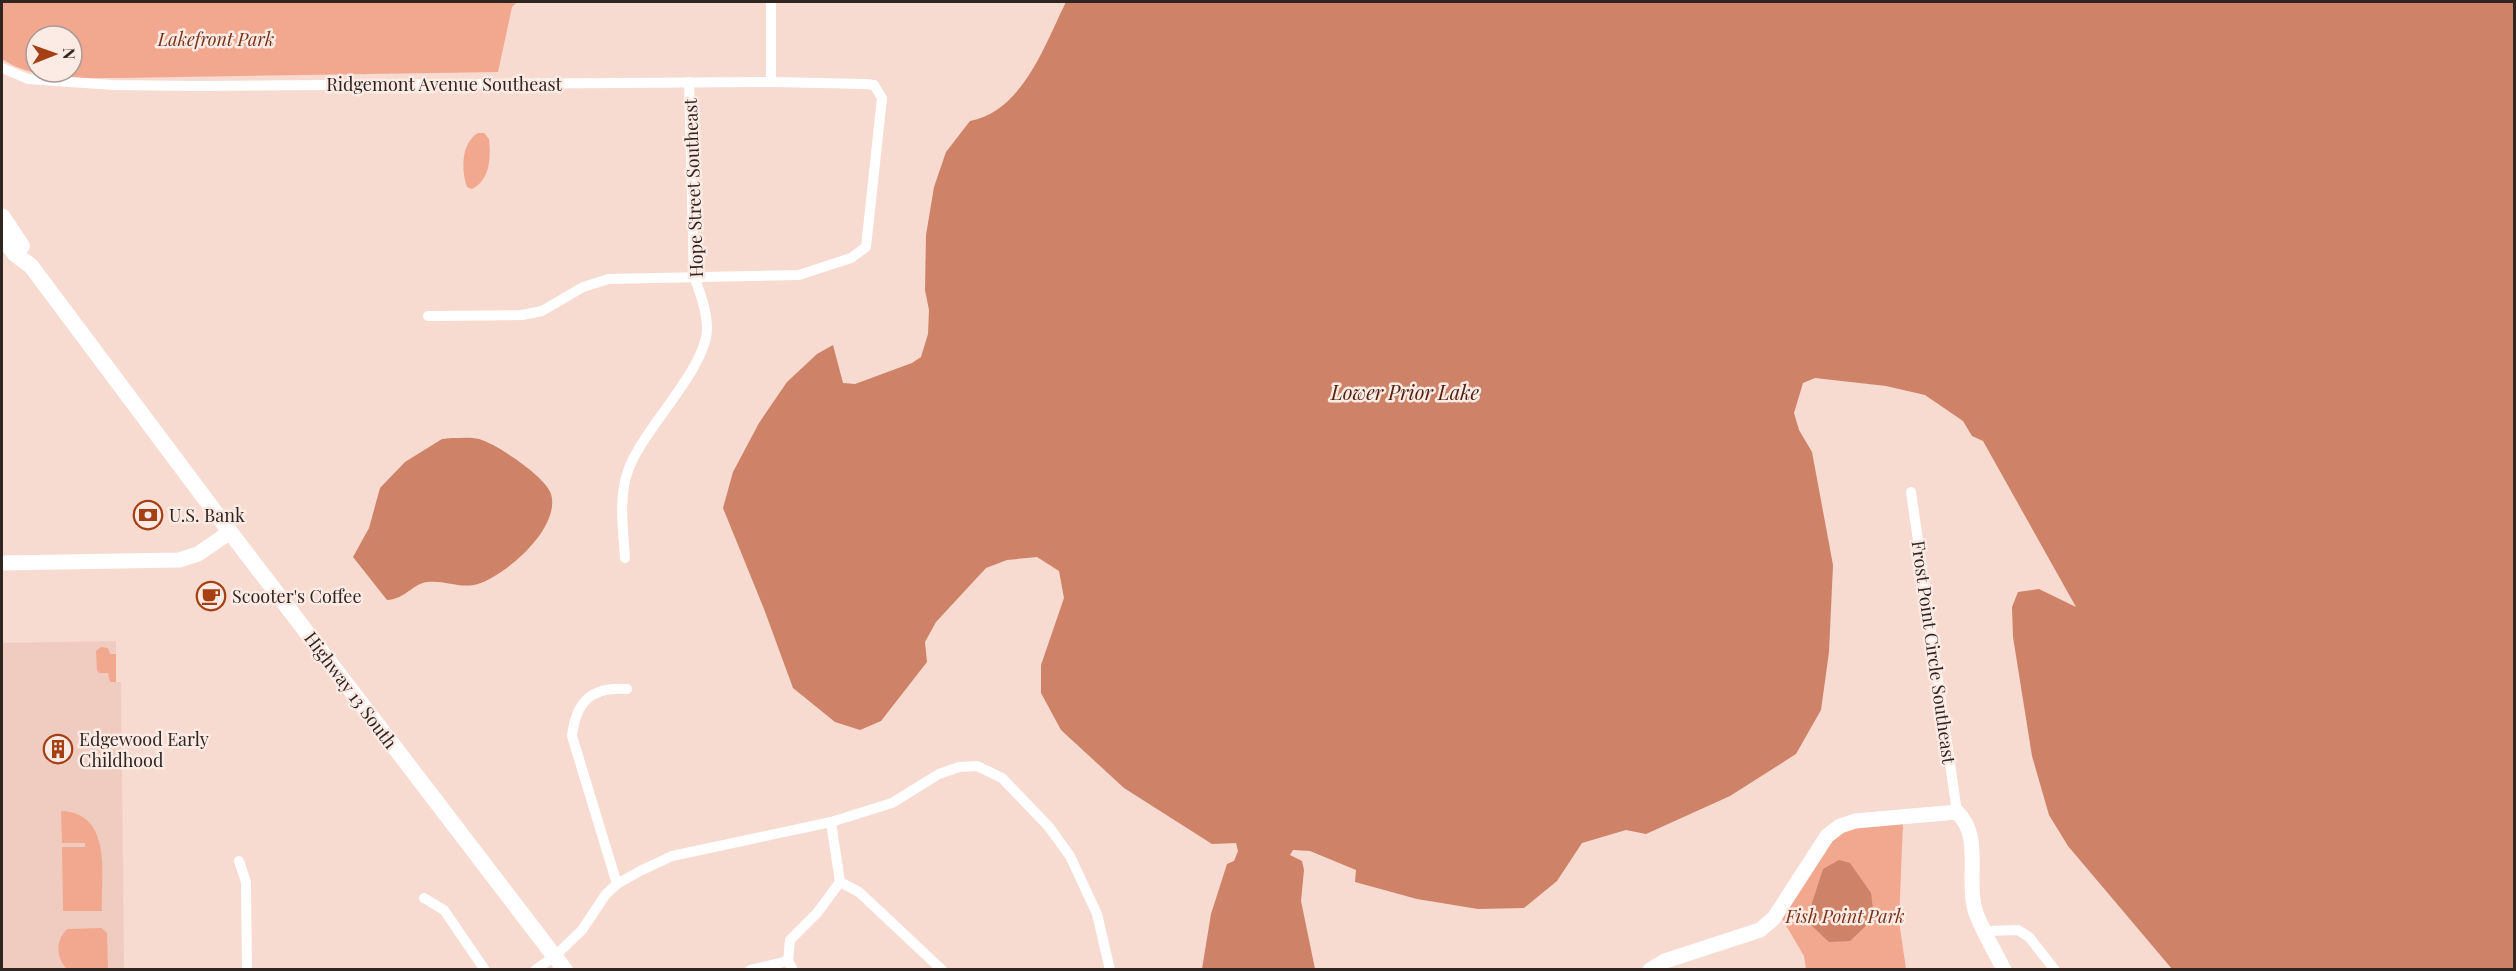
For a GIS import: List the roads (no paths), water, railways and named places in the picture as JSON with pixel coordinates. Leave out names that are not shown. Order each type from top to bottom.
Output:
[{"type":"main road","name":"Highway 13 South","points":[[2,216],[25,249],[31,266]]},
{"type":"main road","name":"Highway 13 South","points":[[2,236],[15,254],[31,266],[230,532],[560,963]]},
{"type":"street","points":[[771,2],[771,82]]},
{"type":"street","name":"Ridgemont Avenue Southeast","points":[[2,68],[28,79],[98,84],[199,86],[689,82],[874,85],[882,98],[866,247],[851,258],[799,275],[694,276]]},
{"type":"street","name":"Hope Street Southeast","points":[[625,558],[622,490],[629,466],[701,354],[707,330],[704,306],[694,276],[689,82]]},
{"type":"street","points":[[428,316],[522,315],[542,311],[584,287],[609,279],[694,276]]},
{"type":"street","name":"Frost Point Circle Southeast","points":[[1911,492],[1957,812]]},
{"type":"street","points":[[2,563],[179,560],[198,555],[230,532]]},
{"type":"street","points":[[617,884],[572,736],[574,717],[584,701],[599,690],[627,689]]},
{"type":"street","points":[[535,969],[560,963],[606,894],[617,884],[672,856],[831,822],[892,803],[939,774],[959,767],[977,766],[1002,778],[1049,827],[1070,856],[1097,914],[1110,969]]},
{"type":"street","points":[[1650,969],[1665,961],[1760,930],[1774,918],[1827,836],[1840,826],[1855,821],[1957,812],[1966,820],[1971,833],[1973,904],[2004,969]]},
{"type":"street","points":[[750,969],[790,965],[790,940],[817,913],[840,882],[831,822]]},
{"type":"street","points":[[239,861],[246,882],[247,969]]},
{"type":"street","points":[[840,882],[860,892],[942,969]]},
{"type":"street","points":[[424,898],[444,910],[485,969]]},
{"type":"street","points":[[1986,931],[2018,930],[2029,938],[2055,969]]},
{"type":"water","name":"Lower Prior Lake","points":[[1066,2],[2514,2],[2514,969],[2172,969],[2068,846],[2049,815],[2032,756],[2013,637],[2012,607],[2018,592],[2039,589],[2076,607],[1983,441],[1972,436],[1963,421],[1925,395],[1886,386],[1815,378],[1803,383],[1794,413],[1799,430],[1812,452],[1833,565],[1829,652],[1821,710],[1796,754],[1730,796],[1646,834],[1626,830],[1582,843],[1557,881],[1524,908],[1478,909],[1417,899],[1355,882],[1356,870],[1310,851],[1293,850],[1290,855],[1302,861],[1304,870],[1301,901],[1315,969],[1202,969],[1211,914],[1227,864],[1234,861],[1238,851],[1236,843],[1212,844],[1124,788],[1061,730],[1041,693],[1041,665],[1064,598],[1059,571],[1037,557],[1007,560],[986,568],[936,622],[925,642],[927,662],[881,721],[860,730],[835,722],[793,688],[723,508],[733,472],[759,423],[787,382],[817,354],[833,345],[843,383],[855,384],[912,363],[921,357],[928,334],[929,310],[925,290],[926,235],[934,187],[946,152],[970,121],[988,115],[1018,90],[1030,74]]},
{"type":"water","points":[[473,438],[487,442],[531,470],[551,494],[552,507],[548,521],[540,535],[516,561],[490,579],[471,585],[423,583],[399,597],[387,600],[353,557],[369,528],[380,488],[405,462],[442,439]]},
{"type":"water","points":[[1839,860],[1850,863],[1871,893],[1874,918],[1850,941],[1829,942],[1812,926],[1812,903],[1823,869]]},
{"type":"place","name":"U.S. Bank","points":[[148,515]]},
{"type":"place","name":"Scooter's Coffee","points":[[211,596]]},
{"type":"place","name":"Edgewood Early Childhood","points":[[58,749]]},
{"type":"park label","name":"Lakefront Park","points":[[216,39]]},
{"type":"park label","name":"Fish Point Park","points":[[1845,916]]}]
